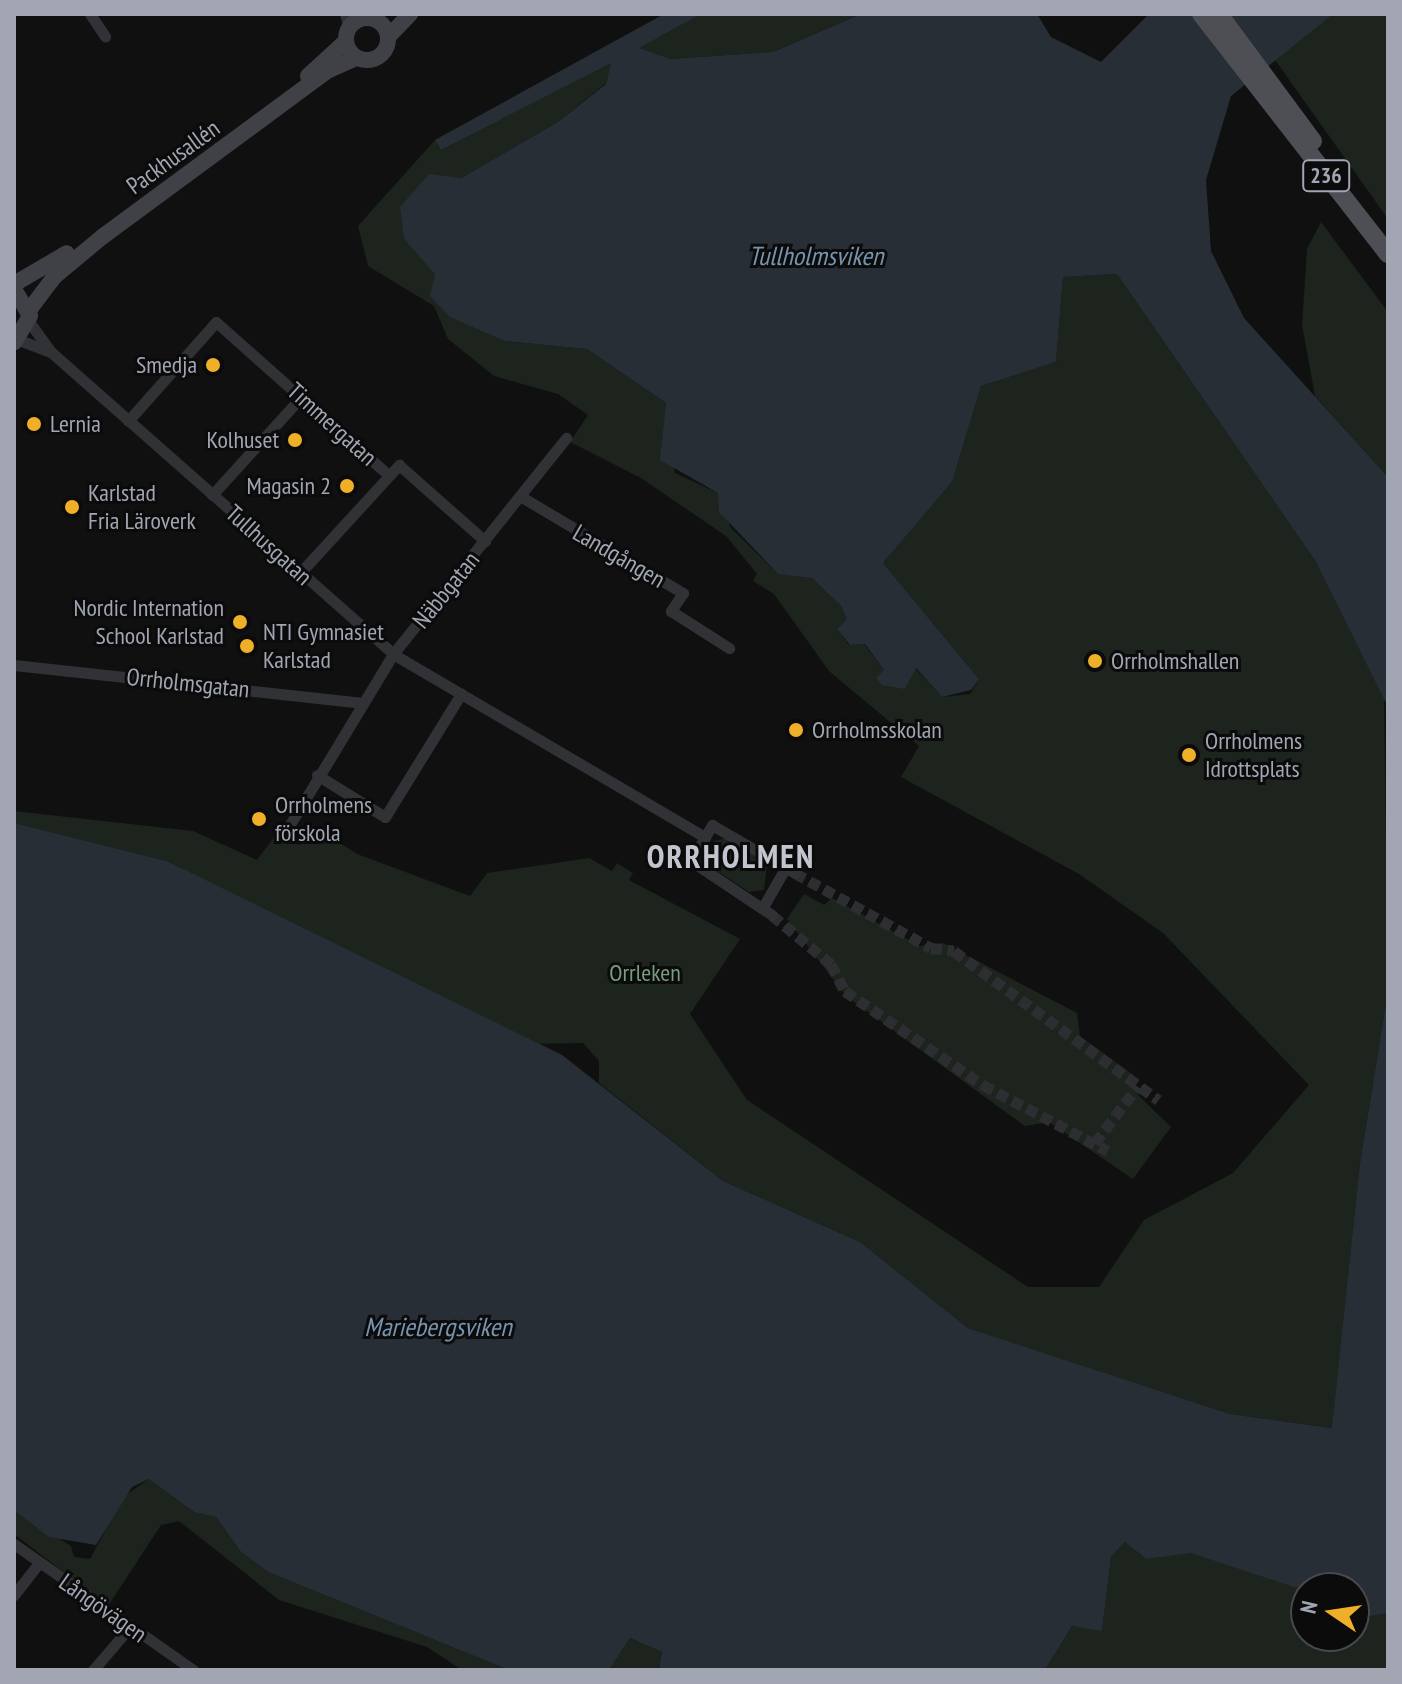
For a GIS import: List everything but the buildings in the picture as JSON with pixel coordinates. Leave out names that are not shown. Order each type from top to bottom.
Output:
[{"type":"main road","name":"236","points":[[1201,14],[1388,243]]},
{"type":"main road","name":"236","points":[[1219,14],[1269,94],[1388,254]]},
{"type":"street","points":[[90,14],[105,36]]},
{"type":"street","points":[[368,17],[397,14]]},
{"type":"street","points":[[368,17],[388,37],[410,14]]},
{"type":"street","name":"Packhusallén","points":[[15,288],[55,262],[347,28],[368,17]]},
{"type":"street","points":[[347,28],[356,58]]},
{"type":"street","name":"Packhusallén","points":[[16,341],[61,269],[327,71],[356,58],[380,57],[388,37]]},
{"type":"street","points":[[15,288],[30,316]]},
{"type":"street","name":"Tullhusgatan","points":[[30,316],[51,352],[393,654],[705,837]]},
{"type":"street","name":"Timmergatan","points":[[128,421],[216,322],[386,473],[399,465],[485,541]]},
{"type":"street","name":"Tullhusgatan","points":[[16,341],[51,352]]},
{"type":"street","points":[[212,495],[302,396]]},
{"type":"street","name":"Näbbgatan","points":[[286,831],[317,775],[393,654],[566,438]]},
{"type":"street","points":[[300,573],[386,473]]},
{"type":"street","name":"Landgången","points":[[520,496],[683,593],[671,611],[729,648]]},
{"type":"street","name":"Orrholmsgatan","points":[[14,665],[361,703]]},
{"type":"street","points":[[317,775],[385,817],[461,694]]},
{"type":"street","points":[[712,825],[790,870],[768,911],[691,861],[705,837],[712,825]]},
{"type":"street","name":"Långövägen","points":[[14,1544],[193,1670]]},
{"type":"street","points":[[14,1595],[39,1563]]},
{"type":"street","points":[[93,1670],[130,1627]]},
{"type":"green space","points":[[701,14],[861,14],[773,52],[671,59],[638,48]]},
{"type":"green space","points":[[1333,14],[1388,14],[1388,219],[1273,57]]},
{"type":"green space","name":"Orrleken","points":[[612,62],[606,83],[558,122],[461,178],[404,239],[505,341],[587,349],[666,403],[675,473],[718,493],[731,528],[777,573],[812,578],[841,606],[848,619],[837,629],[849,645],[864,644],[884,670],[915,668],[942,697],[970,694],[979,679],[883,563],[952,482],[981,386],[1056,362],[1063,277],[1117,274],[1316,562],[1384,687],[1388,991],[1360,1163],[1333,1428],[1230,1414],[968,1328],[860,1242],[723,1181],[599,1083],[599,1061],[583,1043],[527,1044],[167,861],[14,823],[14,811],[193,831],[257,860],[278,832],[299,845],[312,825],[357,854],[470,896],[487,873],[589,858],[612,871],[617,863],[633,873],[629,880],[740,939],[690,1014],[747,1100],[1028,1287],[1099,1287],[1144,1220],[1233,1173],[1309,1085],[1163,933],[1079,874],[901,777],[919,746],[829,671],[774,594],[753,581],[757,574],[726,536],[641,478],[570,442],[588,415],[558,394],[494,376],[448,339],[434,306],[368,266],[358,226],[435,140],[441,150]]},
{"type":"green space","points":[[1321,222],[1388,312],[1388,477],[1315,396],[1302,325],[1307,249]]},
{"type":"green space","points":[[726,838],[767,864],[764,890],[749,892],[705,863],[711,842]]},
{"type":"green space","points":[[804,894],[824,905],[832,898],[920,946],[943,943],[1077,1013],[1080,1036],[1133,1075],[1138,1095],[1171,1127],[1133,1179],[1049,1122],[1025,1126],[846,996],[787,919]]},
{"type":"green space","points":[[149,1479],[194,1512],[216,1517],[241,1552],[268,1572],[509,1670],[462,1670],[427,1647],[279,1600],[179,1521],[161,1525],[108,1606],[14,1534],[14,1510],[71,1546],[74,1557],[90,1559],[124,1496]]},
{"type":"green space","points":[[1125,1542],[1142,1556],[1191,1553],[1290,1581],[1290,1652],[1370,1652],[1370,1616],[1388,1613],[1388,1670],[1045,1670],[1072,1626],[1102,1630],[1111,1557]]},
{"type":"green space","points":[[630,1638],[662,1652],[659,1670],[609,1670]]},
{"type":"water","name":"Tullholmsviken","points":[[664,14],[701,14],[639,48],[671,59],[773,52],[861,14],[1037,14],[1051,37],[1101,62],[1149,14],[1333,14],[1231,96],[1206,180],[1211,251],[1244,318],[1388,477],[1388,707],[1316,562],[1117,274],[1063,277],[1056,362],[981,386],[952,482],[883,563],[979,679],[971,690],[942,697],[916,668],[905,689],[882,685],[876,678],[884,670],[865,644],[850,645],[837,629],[847,619],[841,606],[812,578],[778,574],[719,512],[718,493],[660,460],[666,403],[587,349],[505,341],[450,317],[430,296],[435,274],[404,239],[400,207],[429,174],[461,178],[558,122],[606,84],[611,63],[441,150],[435,140]]},
{"type":"water","name":"Mariebergsviken","points":[[14,823],[167,861],[562,1055],[723,1181],[860,1242],[968,1328],[1230,1414],[1332,1428],[1360,1163],[1388,991],[1388,1613],[1370,1616],[1370,1572],[1290,1572],[1290,1586],[1191,1553],[1146,1559],[1125,1542],[1111,1557],[1102,1631],[1072,1626],[1045,1670],[659,1670],[662,1652],[630,1638],[609,1670],[509,1670],[268,1572],[241,1552],[216,1517],[194,1512],[149,1479],[132,1487],[96,1545],[49,1537],[14,1510]]},
{"type":"tunnel","points":[[795,873],[931,948],[954,951],[1158,1100]]},
{"type":"tunnel","points":[[772,915],[831,964],[845,991],[983,1085],[1108,1151]]},
{"type":"tunnel","points":[[1095,1143],[1138,1086]]},
{"type":"place","name":"Smedja","points":[[213,365]]},
{"type":"place","name":"Lernia","points":[[34,424]]},
{"type":"place","name":"Kolhuset","points":[[295,440]]},
{"type":"place","name":"Magasin 2","points":[[347,486]]},
{"type":"place","name":"Karlstad Fria Läroverk","points":[[72,507]]},
{"type":"place","name":"Nordic Internation School Karlstad","points":[[240,622]]},
{"type":"place","name":"NTI Gymnasiet Karlstad","points":[[247,646]]},
{"type":"place","name":"Orrholmshallen","points":[[1095,661]]},
{"type":"place","name":"Orrholmsskolan","points":[[796,730]]},
{"type":"place","name":"Orrholmens Idrottsplats","points":[[1189,755]]},
{"type":"place","name":"Orrholmens förskola","points":[[259,819]]},
{"type":"district","name":"ORRHOLMEN","points":[[731,856]]}]
